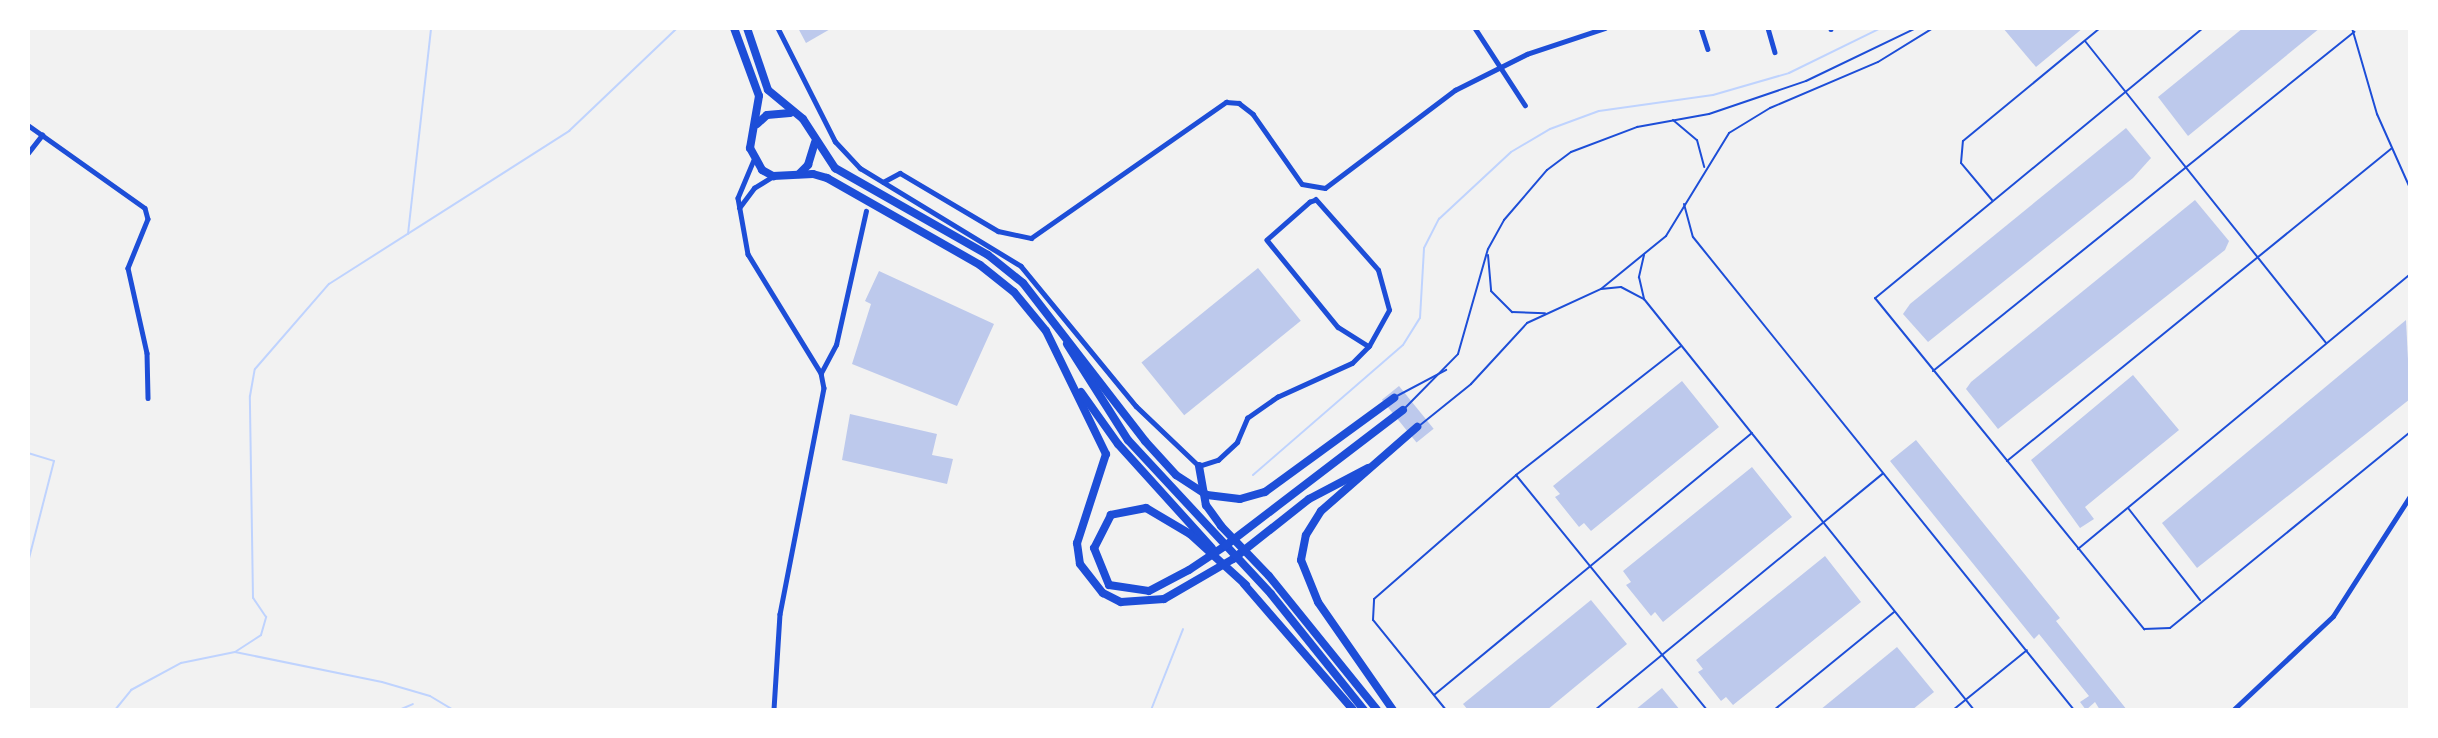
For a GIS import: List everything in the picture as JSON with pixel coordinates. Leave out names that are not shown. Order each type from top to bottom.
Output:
[{"type":"highway","points":[[728,28],[745,57]]},
{"type":"highway","points":[[734,28],[759,96],[757,124],[750,148],[754,160],[773,176],[799,174],[827,178],[980,265],[1014,292],[1046,331],[1073,381],[1106,454],[1077,543],[1090,580],[1121,602],[1148,603],[1199,581],[1309,499],[1368,468]]},
{"type":"highway","points":[[747,28],[768,90],[792,113],[808,124],[816,141],[835,168],[988,255],[1041,303],[1110,396],[1176,475],[1207,495],[1240,499],[1286,479],[1394,398]]},
{"type":"highway","points":[[757,124],[779,111],[792,113]]},
{"type":"highway","points":[[799,174],[808,165],[816,141]]},
{"type":"highway","points":[[1041,303],[1128,440],[1271,594],[1364,710]]},
{"type":"highway","points":[[1073,381],[1118,444],[1246,585],[1353,710]]},
{"type":"highway","points":[[1246,585],[1190,534],[1146,508],[1122,509],[1101,526],[1094,548],[1109,585],[1149,591],[1189,570],[1254,522],[1403,410]]},
{"type":"highway","points":[[1393,710],[1318,602],[1301,560],[1306,535],[1321,511],[1417,427]]},
{"type":"highway","points":[[1199,466],[1206,505],[1221,526],[1269,576],[1377,710]]},
{"type":"street","points":[[778,28],[835,141],[860,168],[1021,266],[1136,406],[1199,466],[1218,460],[1237,442],[1247,418],[1277,398],[1352,363],[1369,346],[1389,310],[1385,282],[1316,200],[1310,202],[1267,240],[1338,327],[1369,346]]},
{"type":"street","points":[[1475,28],[1525,105]]},
{"type":"street","points":[[883,182],[900,173],[998,231],[1031,238],[1226,102],[1239,103],[1253,114],[1302,184],[1325,188],[1455,90],[1498,66],[1605,28]]},
{"type":"street","points":[[1701,28],[1708,48]]},
{"type":"street","points":[[1768,28],[1775,52]]},
{"type":"street","points":[[28,125],[145,208],[148,219],[128,268],[147,353],[148,398]]},
{"type":"street","points":[[28,153],[42,135]]},
{"type":"street","points":[[754,160],[739,207],[748,254],[821,373]]},
{"type":"street","points":[[739,207],[754,188],[773,176]]},
{"type":"street","points":[[774,710],[780,614],[817,435],[821,373],[836,345],[866,211]]},
{"type":"street","points":[[2233,710],[2333,616],[2409,496]]},
{"type":"street","points":[[1209,710],[1221,710]]},
{"type":"lane","points":[[1403,410],[1448,369],[1464,339],[1488,249],[1528,191],[1571,152],[1673,120],[1709,114],[1806,81],[1916,28]]},
{"type":"lane","points":[[1417,427],[1471,384],[1508,338],[1548,313],[1601,289],[1666,236],[1704,169],[1729,133],[1770,108],[1878,62],[1933,28]]},
{"type":"lane","points":[[1992,200],[1961,163],[1963,141],[2100,28]]},
{"type":"lane","points":[[2203,28],[1875,298],[2144,629],[2170,628],[2409,432]]},
{"type":"lane","points":[[1933,371],[2353,30],[2391,149],[2409,188]]},
{"type":"lane","points":[[2085,41],[2326,343]]},
{"type":"lane","points":[[1673,120],[1697,140],[1704,169]]},
{"type":"lane","points":[[2007,461],[2256,255],[2391,149]]},
{"type":"lane","points":[[1684,204],[1693,237],[2074,710]]},
{"type":"lane","points":[[1488,249],[1486,272],[1491,291],[1512,312],[1548,313]]},
{"type":"lane","points":[[1644,255],[1639,277],[1644,299]]},
{"type":"lane","points":[[2078,549],[2409,274]]},
{"type":"lane","points":[[1601,289],[1621,287],[1644,299],[1974,710]]},
{"type":"lane","points":[[1446,710],[1373,620],[1374,599],[1516,475],[1682,346]]},
{"type":"lane","points":[[1394,398],[1448,369]]},
{"type":"lane","points":[[1434,695],[1589,564],[1752,433]]},
{"type":"lane","points":[[1594,710],[1882,474]]},
{"type":"lane","points":[[1516,475],[1707,710]]},
{"type":"lane","points":[[2128,508],[2201,601]]},
{"type":"lane","points":[[1774,710],[1894,612]]},
{"type":"lane","points":[[1953,710],[2027,650]]},
{"type":"building","points":[[798,28],[832,28],[806,43]]},
{"type":"building","points":[[2003,28],[2083,28],[2036,67]]},
{"type":"building","points":[[2243,28],[2320,28],[2188,136],[2158,97]]},
{"type":"building","points":[[2126,128],[2151,158],[2133,178],[1928,342],[1903,314],[1910,304]]},
{"type":"building","points":[[2195,200],[2229,241],[2225,250],[1998,429],[1966,389],[1971,382]]},
{"type":"building","points":[[1258,268],[1301,321],[1184,415],[1141,362]]},
{"type":"building","points":[[879,271],[994,324],[957,406],[852,364],[871,304],[865,301]]},
{"type":"building","points":[[2406,320],[2410,399],[2197,568],[2162,523]]},
{"type":"building","points":[[2133,375],[2179,430],[2085,507],[2094,519],[2080,528],[2031,460]]},
{"type":"building","points":[[1682,381],[1719,427],[1591,531],[1584,523],[1579,527],[1555,497],[1560,494],[1553,486]]},
{"type":"building","points":[[1399,386],[1434,429],[1417,443],[1382,400]]},
{"type":"building","points":[[850,414],[937,434],[932,455],[953,459],[947,484],[842,460]]},
{"type":"building","points":[[1916,440],[2060,618],[2056,621],[2127,710],[2100,710],[2095,702],[2086,710],[2080,702],[2089,696],[2039,634],[2034,639],[1890,461]]},
{"type":"building","points":[[1752,467],[1792,517],[1663,622],[1655,612],[1651,616],[1626,585],[1631,582],[1623,571]]},
{"type":"building","points":[[1825,556],[1861,602],[1733,705],[1726,697],[1721,701],[1698,672],[1703,669],[1696,660]]},
{"type":"building","points":[[1591,600],[1627,644],[1547,710],[1468,710],[1463,704]]},
{"type":"building","points":[[1897,647],[1934,692],[1912,710],[1820,710]]},
{"type":"building","points":[[1662,688],[1680,710],[1635,710]]},
{"type":"waterway","points":[[408,234],[431,28]]},
{"type":"waterway","points":[[235,652],[261,635],[266,617],[253,598],[250,396],[255,369],[329,284],[569,131],[677,28]]},
{"type":"waterway","points":[[1253,475],[1403,345],[1420,318],[1424,248],[1439,219],[1511,152],[1550,129],[1599,111],[1713,95],[1789,73],[1881,28]]},
{"type":"waterway","points":[[28,453],[54,461],[28,562]]},
{"type":"waterway","points":[[1151,710],[1183,629]]},
{"type":"waterway","points":[[115,710],[131,690],[181,663],[235,652],[382,682],[430,696],[453,710]]},
{"type":"waterway","points":[[399,710],[413,704]]}]
